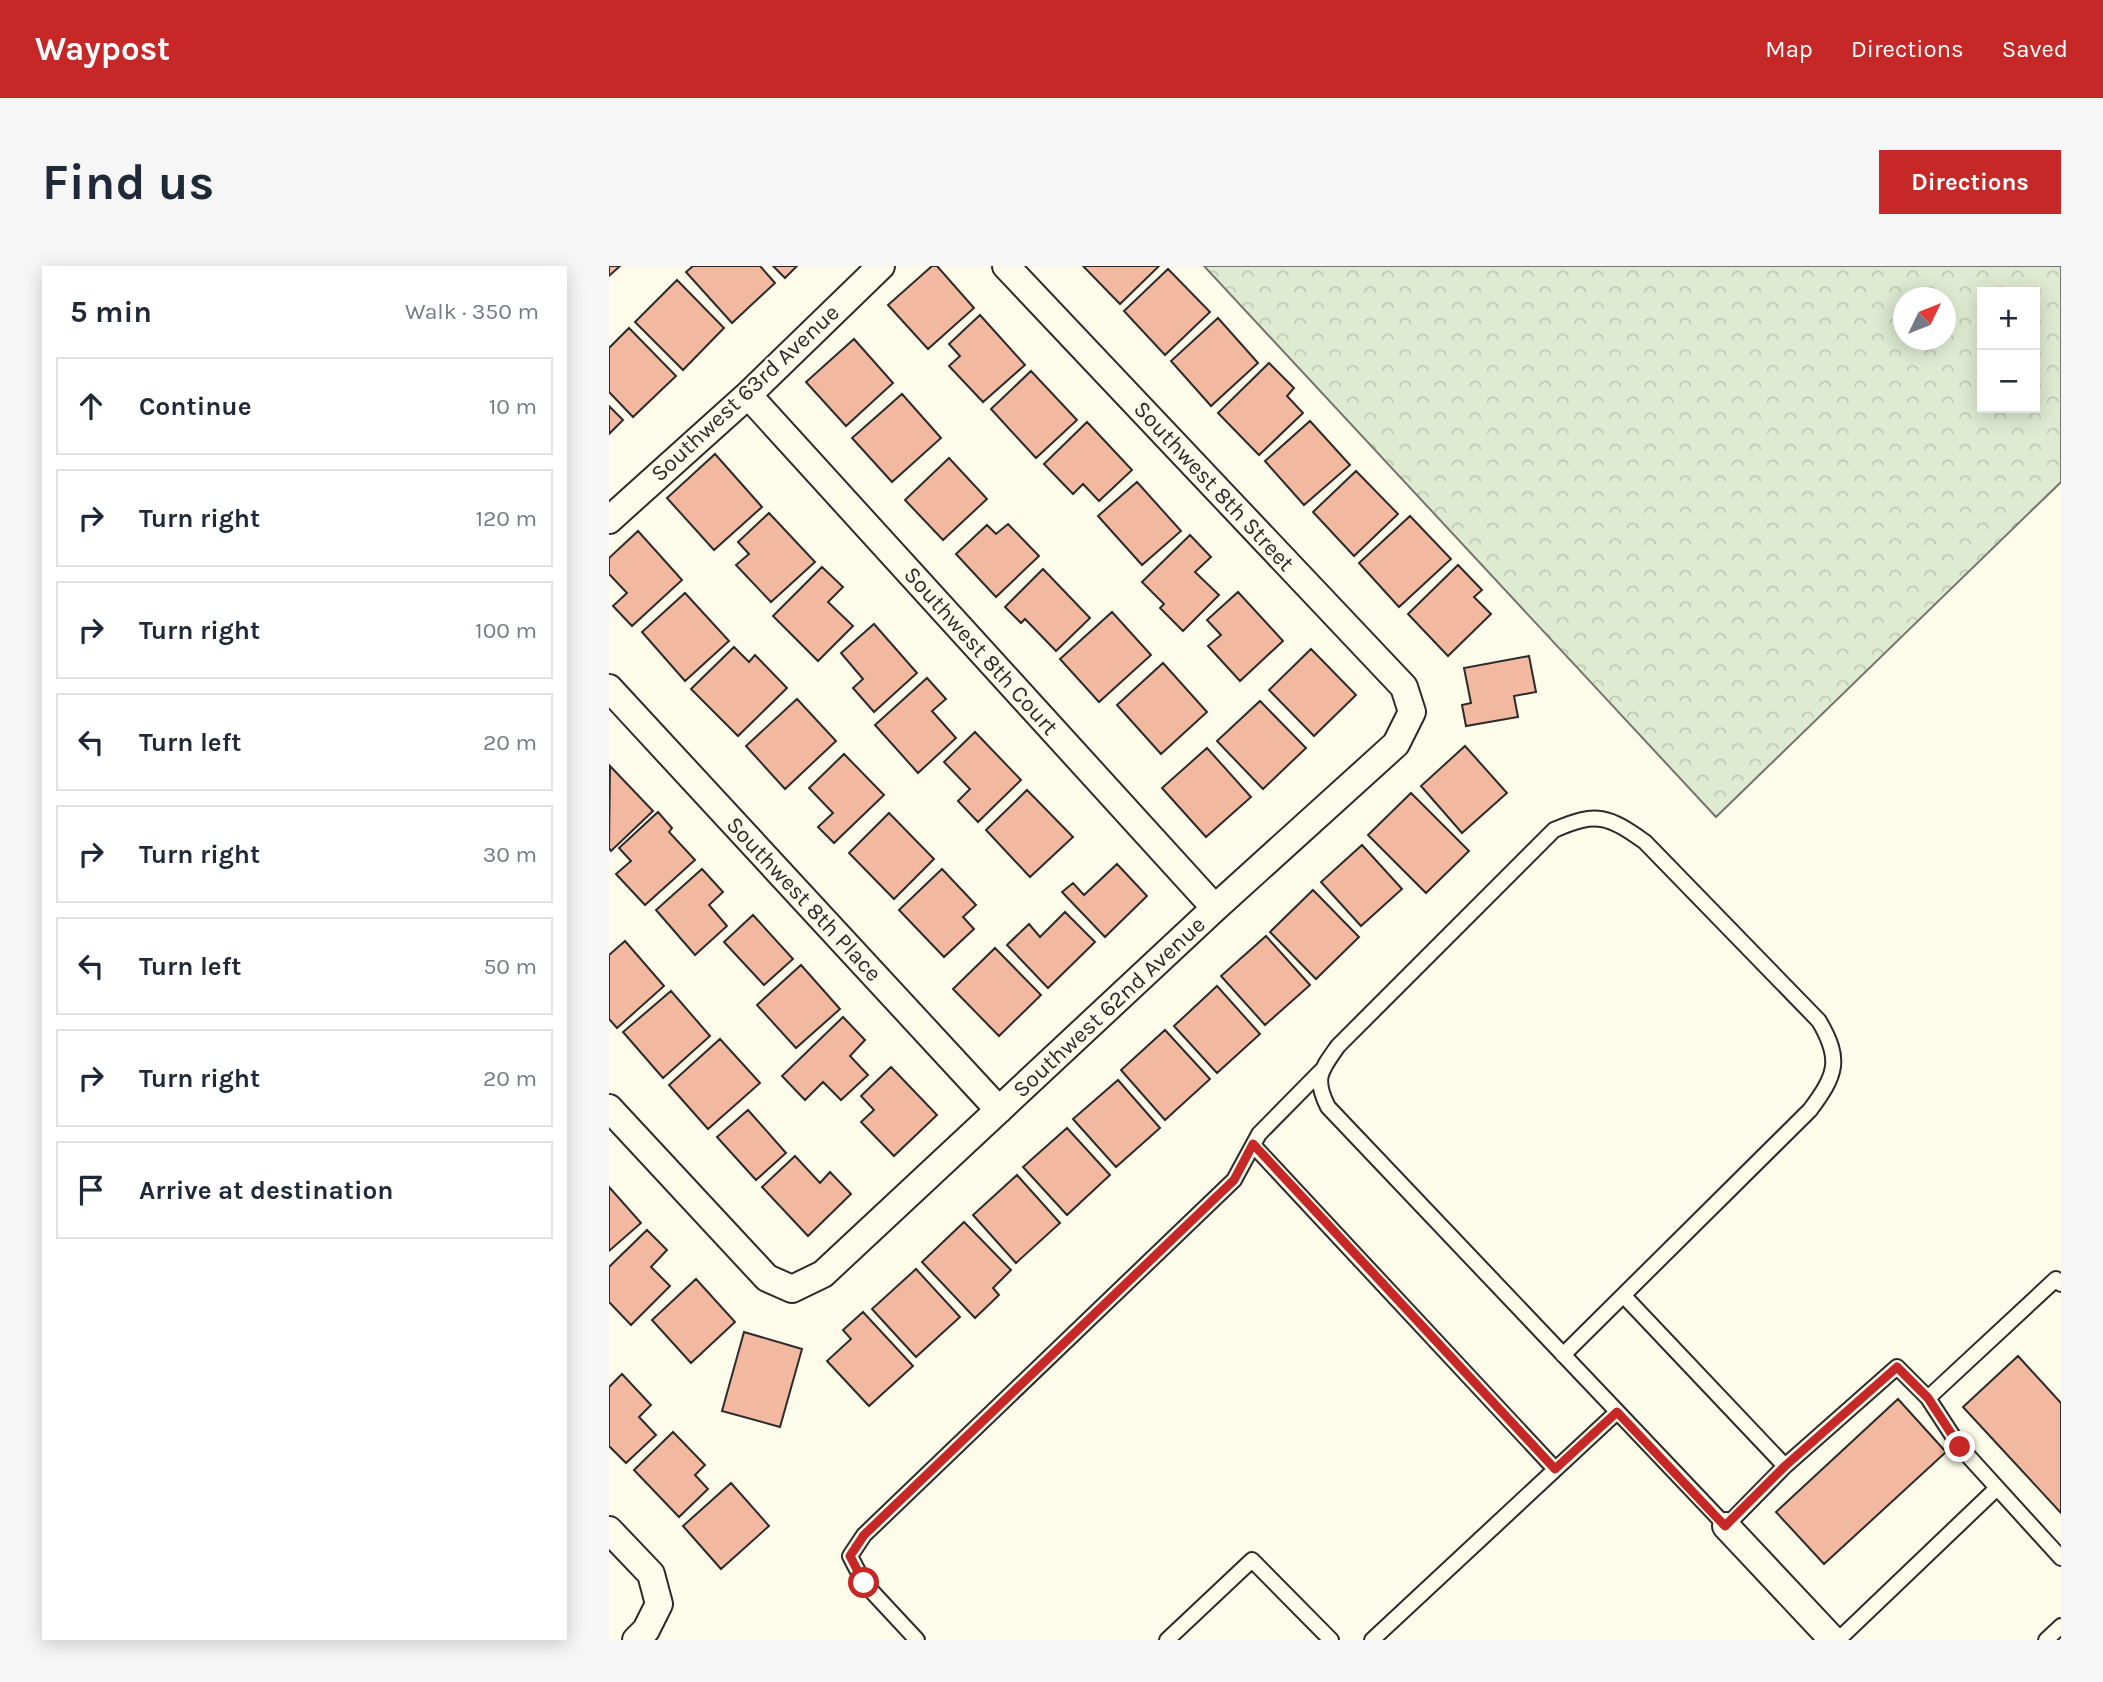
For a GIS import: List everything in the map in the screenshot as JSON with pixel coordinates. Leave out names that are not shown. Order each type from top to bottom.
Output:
[{"type":"street","name":"Southwest 63rd Avenue","points":[[609,520],[748,395],[880,266]]},
{"type":"street","name":"Southwest 8th Street","points":[[1006,266],[1404,687],[1412,712]]},
{"type":"street","name":"Southwest 8th Court","points":[[748,395],[1215,908]]},
{"type":"street","name":"Southwest 8th Place","points":[[609,688],[999,1110]]},
{"type":"street","name":"Southwest 62nd Avenue","points":[[609,1108],[767,1278],[792,1289],[823,1274],[1215,908],[1396,744],[1412,712]]},
{"type":"street","points":[[1725,1526],[1835,1640]]},
{"type":"street","points":[[609,1530],[651,1574],[659,1604],[645,1637]]},
{"type":"lane","points":[[917,1640],[864,1583],[850,1556],[864,1535],[1234,1180],[1259,1134],[1321,1071],[1338,1046],[1554,830],[1574,821],[1595,817],[1619,824],[1645,842],[1819,1021],[1829,1038],[1834,1069],[1810,1110],[1563,1355]]},
{"type":"lane","points":[[1321,1071],[1321,1093],[1328,1107],[1725,1526],[1785,1466],[1897,1367],[1928,1398],[1960,1447],[1996,1489],[2061,1558]]},
{"type":"lane","points":[[1253,1144],[1555,1469]]},
{"type":"lane","points":[[1928,1398],[2056,1279],[2061,1284]]},
{"type":"lane","points":[[1624,1296],[1785,1466]]},
{"type":"lane","points":[[1372,1640],[1617,1412]]},
{"type":"lane","points":[[1835,1640],[1996,1489]]},
{"type":"lane","points":[[1167,1640],[1252,1560],[1331,1640]]},
{"type":"lane","points":[[2046,1640],[2061,1626]]},
{"type":"green space","points":[[1204,266],[2061,266],[2061,482],[1716,817]]},
{"type":"building","points":[[609,266],[620,266],[609,276]]},
{"type":"building","points":[[693,266],[760,266],[775,283],[732,323],[686,272]]},
{"type":"building","points":[[773,266],[797,266],[785,278]]},
{"type":"building","points":[[932,266],[937,266],[974,308],[928,349],[888,305]]},
{"type":"building","points":[[1083,266],[1159,266],[1120,304]]},
{"type":"building","points":[[1168,269],[1210,312],[1165,355],[1124,311]]},
{"type":"building","points":[[677,280],[724,328],[683,370],[635,322]]},
{"type":"building","points":[[980,315],[1025,365],[983,402],[949,366],[960,356],[949,344]]},
{"type":"building","points":[[1218,318],[1258,363],[1211,406],[1171,361]]},
{"type":"building","points":[[629,328],[676,376],[633,417],[609,392],[609,348]]},
{"type":"building","points":[[854,339],[893,383],[846,426],[806,382]]},
{"type":"building","points":[[1269,363],[1294,388],[1287,396],[1303,413],[1259,455],[1218,413]]},
{"type":"building","points":[[1031,371],[1077,420],[1036,458],[991,409]]},
{"type":"building","points":[[902,394],[941,438],[892,482],[852,438]]},
{"type":"building","points":[[609,406],[623,420],[609,434]]},
{"type":"building","points":[[1310,421],[1350,465],[1304,505],[1265,461]]},
{"type":"building","points":[[1087,422],[1132,470],[1099,501],[1083,484],[1073,494],[1044,464]]},
{"type":"building","points":[[715,454],[762,507],[714,550],[667,498]]},
{"type":"building","points":[[949,458],[987,499],[943,540],[905,500]]},
{"type":"building","points":[[1356,471],[1398,514],[1354,556],[1313,512]]},
{"type":"building","points":[[1137,482],[1181,531],[1142,565],[1098,516]]},
{"type":"building","points":[[769,513],[815,562],[771,602],[736,565],[749,554],[738,542]]},
{"type":"building","points":[[1410,516],[1451,559],[1399,607],[1359,563]]},
{"type":"building","points":[[1008,524],[1039,556],[996,597],[956,554],[987,525],[996,534]]},
{"type":"building","points":[[638,531],[682,580],[632,626],[613,606],[627,593],[609,574],[609,558]]},
{"type":"building","points":[[1190,535],[1211,557],[1195,572],[1219,595],[1183,631],[1160,608],[1164,604],[1142,582]]},
{"type":"building","points":[[1458,565],[1482,590],[1474,597],[1491,614],[1448,656],[1408,614]]},
{"type":"building","points":[[822,567],[843,587],[828,602],[853,626],[818,661],[773,616]]},
{"type":"building","points":[[1043,569],[1090,618],[1056,651],[1025,619],[1021,623],[1005,607]]},
{"type":"building","points":[[1238,592],[1283,641],[1240,681],[1208,646],[1221,635],[1207,620]]},
{"type":"building","points":[[685,593],[729,641],[685,681],[642,632]]},
{"type":"building","points":[[1112,612],[1151,655],[1099,702],[1060,659]]},
{"type":"building","points":[[874,624],[917,673],[874,712],[853,688],[863,679],[841,653]]},
{"type":"building","points":[[734,647],[749,662],[755,655],[787,688],[738,736],[691,689]]},
{"type":"building","points":[[1311,649],[1356,695],[1314,736],[1269,690]]},
{"type":"building","points":[[1529,656],[1536,692],[1514,696],[1518,717],[1466,726],[1462,705],[1471,703],[1464,668]]},
{"type":"building","points":[[1163,663],[1207,712],[1161,754],[1117,705]]},
{"type":"building","points":[[927,678],[946,699],[932,711],[956,738],[918,773],[875,725]]},
{"type":"building","points":[[797,699],[836,741],[785,789],[746,746]]},
{"type":"building","points":[[1260,701],[1306,748],[1263,789],[1217,741]]},
{"type":"building","points":[[975,732],[1021,780],[978,822],[958,801],[970,789],[944,762]]},
{"type":"building","points":[[1465,746],[1507,793],[1462,833],[1421,786]]},
{"type":"building","points":[[1207,748],[1251,797],[1206,837],[1162,788]]},
{"type":"building","points":[[844,754],[884,795],[834,843],[818,827],[833,813],[809,788]]},
{"type":"building","points":[[610,766],[653,811],[611,851],[609,848]]},
{"type":"building","points":[[1027,790],[1073,837],[1030,877],[986,830]]},
{"type":"building","points":[[1411,793],[1469,851],[1426,893],[1368,835]]},
{"type":"building","points":[[658,812],[672,828],[669,832],[695,860],[645,905],[616,874],[631,861],[619,848]]},
{"type":"building","points":[[889,813],[934,859],[894,899],[849,853]]},
{"type":"building","points":[[1362,845],[1402,889],[1361,926],[1321,882]]},
{"type":"building","points":[[1117,864],[1147,896],[1105,937],[1062,892],[1073,883],[1084,895]]},
{"type":"building","points":[[702,869],[723,892],[709,905],[727,926],[695,955],[656,910]]},
{"type":"building","points":[[942,869],[976,905],[963,917],[974,929],[944,957],[899,910]]},
{"type":"building","points":[[1313,890],[1359,937],[1316,979],[1270,932]]},
{"type":"building","points":[[1065,912],[1095,942],[1048,988],[1007,945],[1029,924],[1040,937]]},
{"type":"building","points":[[753,915],[793,959],[764,985],[724,942]]},
{"type":"building","points":[[1266,936],[1310,985],[1265,1025],[1221,976]]},
{"type":"building","points":[[625,941],[664,986],[617,1028],[609,1019],[609,955]]},
{"type":"building","points":[[995,948],[1041,995],[999,1036],[953,989]]},
{"type":"building","points":[[801,965],[840,1009],[796,1048],[757,1005]]},
{"type":"building","points":[[1217,986],[1260,1034],[1217,1073],[1174,1026]]},
{"type":"building","points":[[671,991],[710,1036],[663,1078],[623,1032]]},
{"type":"building","points":[[843,1017],[865,1040],[850,1056],[868,1075],[841,1100],[823,1082],[805,1100],[782,1076]]},
{"type":"building","points":[[1165,1030],[1210,1079],[1165,1120],[1121,1070]]},
{"type":"building","points":[[720,1039],[760,1083],[708,1129],[669,1085]]},
{"type":"building","points":[[891,1067],[937,1115],[894,1156],[861,1122],[874,1110],[861,1096]]},
{"type":"building","points":[[1118,1080],[1160,1128],[1116,1167],[1073,1119]]},
{"type":"building","points":[[748,1110],[786,1153],[756,1180],[717,1137]]},
{"type":"building","points":[[1067,1128],[1110,1175],[1067,1215],[1023,1167]]},
{"type":"building","points":[[795,1156],[820,1183],[830,1172],[851,1194],[808,1236],[762,1187]]},
{"type":"building","points":[[1017,1175],[1060,1223],[1016,1263],[973,1215]]},
{"type":"building","points":[[609,1187],[641,1223],[609,1251]]},
{"type":"building","points":[[964,1222],[1011,1270],[993,1288],[999,1295],[975,1318],[922,1262]]},
{"type":"building","points":[[647,1230],[667,1250],[651,1267],[670,1286],[631,1325],[609,1302],[609,1267]]},
{"type":"building","points":[[916,1269],[960,1317],[916,1357],[872,1309]]},
{"type":"building","points":[[696,1279],[735,1322],[691,1363],[652,1320]]},
{"type":"building","points":[[863,1312],[913,1366],[869,1406],[827,1361],[851,1339],[843,1330]]},
{"type":"building","points":[[744,1332],[802,1349],[780,1427],[722,1411]]},
{"type":"building","points":[[2018,1356],[2061,1403],[2061,1513],[1963,1407]]},
{"type":"building","points":[[622,1374],[651,1405],[639,1417],[656,1435],[626,1463],[609,1446],[609,1387]]},
{"type":"building","points":[[1898,1399],[1946,1452],[1824,1564],[1776,1512]]},
{"type":"building","points":[[673,1432],[705,1465],[695,1475],[708,1489],[679,1517],[634,1470]]},
{"type":"building","points":[[731,1483],[769,1526],[721,1569],[683,1526]]},
{"type":"route","points":[[864,1583],[850,1556],[864,1535],[1234,1180],[1253,1144],[1555,1469],[1617,1412],[1725,1526],[1785,1466],[1897,1367],[1928,1398],[1960,1447]]}]
